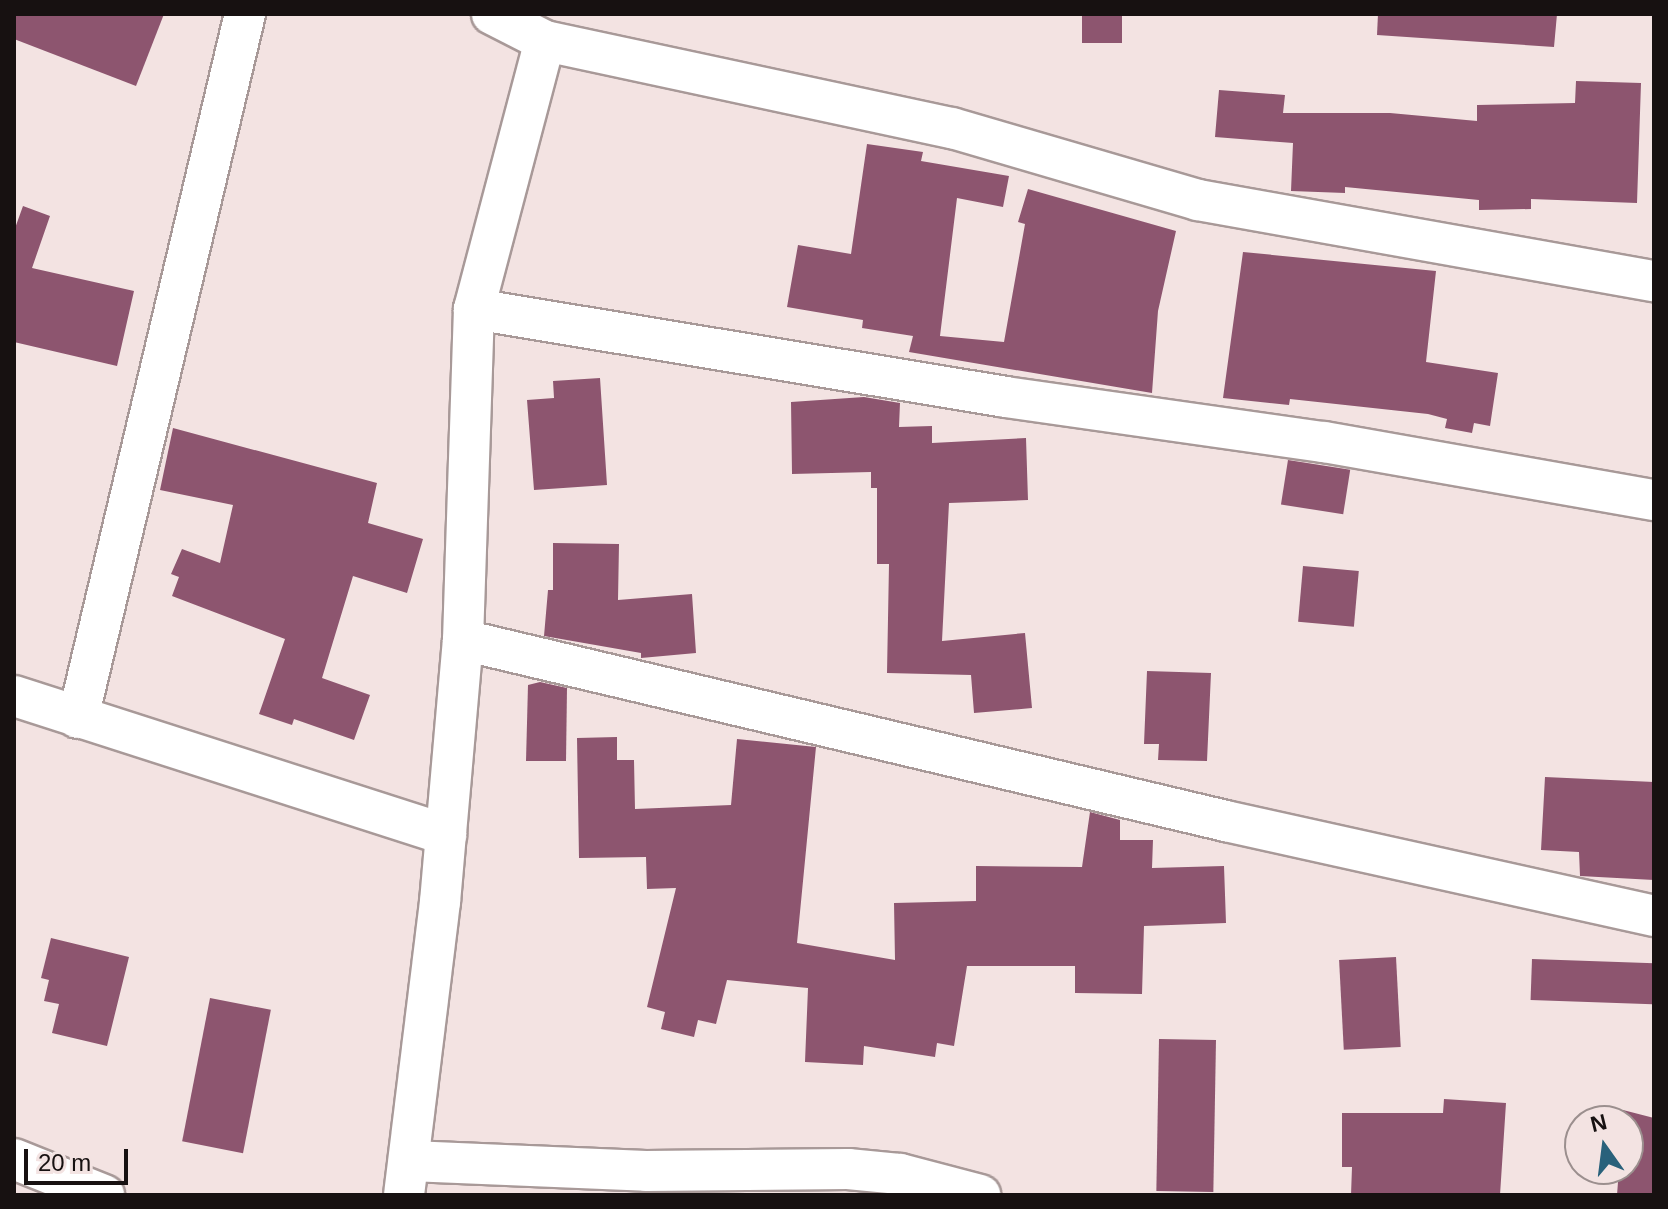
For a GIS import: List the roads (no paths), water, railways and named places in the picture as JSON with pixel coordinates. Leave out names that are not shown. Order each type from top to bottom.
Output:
[{"type":"street","points":[[78,718],[245,14]]},
{"type":"street","points":[[492,14],[545,41],[952,128],[1198,200],[1654,281]]},
{"type":"street","points":[[545,41],[474,309],[463,640],[446,835],[407,1178],[848,1169],[900,1174],[980,1195]]},
{"type":"street","points":[[474,309],[1006,397],[1324,442],[1654,500]]},
{"type":"street","points":[[463,640],[1226,821],[1654,916]]},
{"type":"street","points":[[14,696],[446,835]]},
{"type":"street","points":[[14,1159],[104,1195]]}]
